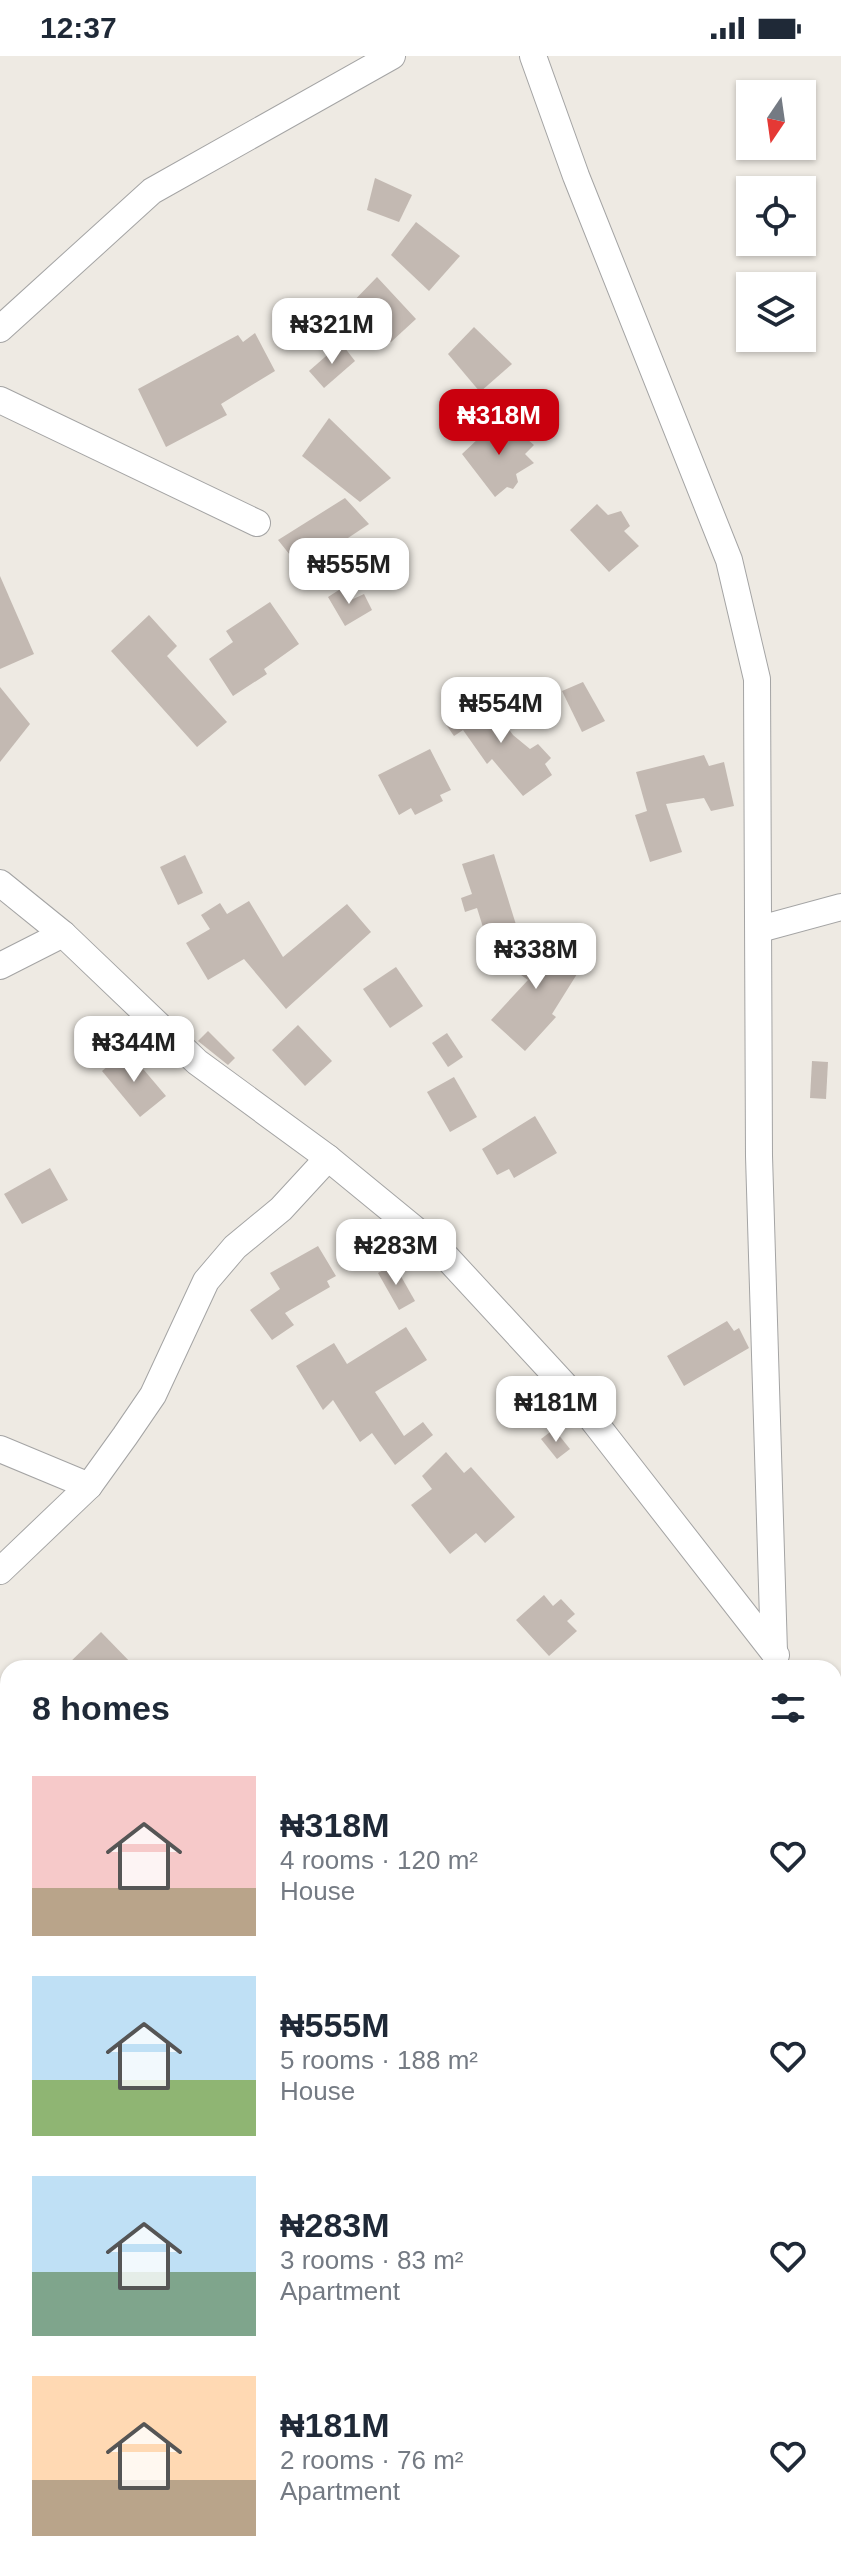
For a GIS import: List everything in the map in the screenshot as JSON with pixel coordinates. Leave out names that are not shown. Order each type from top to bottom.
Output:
[{"type":"street","points":[[0,329],[152,191],[392,56]]},
{"type":"street","points":[[533,56],[576,176],[729,560],[757,679],[759,1156],[778,1660]]},
{"type":"street","points":[[0,400],[257,523]]},
{"type":"street","points":[[0,883],[63,934],[197,1062],[328,1158],[439,1249],[571,1392],[778,1660]]},
{"type":"street","points":[[760,929],[841,907]]},
{"type":"street","points":[[0,966],[63,934]]},
{"type":"street","points":[[0,1571],[89,1486],[153,1395],[206,1281],[235,1247],[281,1209],[328,1158]]},
{"type":"street","points":[[0,1449],[89,1486]]},
{"type":"building","points":[[375,178],[412,195],[399,222],[367,210]]},
{"type":"building","points":[[416,222],[460,256],[429,291],[391,255]]},
{"type":"building","points":[[377,277],[416,319],[391,342],[375,326],[367,331],[347,308]]},
{"type":"building","points":[[474,327],[512,364],[480,392],[448,354]]},
{"type":"building","points":[[255,333],[275,371],[221,404],[227,415],[166,447],[138,389],[238,335],[243,342]]},
{"type":"building","points":[[341,343],[355,361],[324,388],[309,371]]},
{"type":"building","points":[[329,418],[391,478],[360,502],[302,456]]},
{"type":"building","points":[[497,421],[507,431],[512,426],[534,445],[525,454],[534,463],[516,474],[518,482],[513,489],[507,487],[495,497],[462,454]]},
{"type":"building","points":[[345,498],[369,524],[327,552],[331,558],[317,565],[305,546],[290,555],[278,540]]},
{"type":"building","points":[[597,504],[608,515],[621,511],[630,526],[624,531],[639,546],[609,572],[570,530]]},
{"type":"building","points":[[0,576],[34,654],[0,669]]},
{"type":"building","points":[[342,588],[351,600],[364,594],[372,610],[345,626],[328,597]]},
{"type":"building","points":[[270,602],[299,644],[264,669],[267,674],[233,696],[209,659],[233,642],[226,631]]},
{"type":"building","points":[[149,615],[177,646],[167,656],[227,722],[197,747],[111,651]]},
{"type":"building","points":[[583,682],[605,721],[582,732],[562,691]]},
{"type":"building","points":[[0,687],[30,724],[0,762]]},
{"type":"building","points":[[483,694],[513,735],[530,749],[538,744],[551,758],[545,764],[552,775],[523,796],[492,759],[487,764],[463,730],[454,736],[445,723]]},
{"type":"building","points":[[430,749],[451,790],[440,795],[443,801],[415,815],[411,808],[399,815],[378,775]]},
{"type":"building","points":[[704,755],[709,766],[724,762],[734,806],[711,811],[704,798],[666,804],[682,852],[650,862],[635,815],[647,811],[636,772]]},
{"type":"building","points":[[494,854],[518,931],[487,940],[477,908],[465,912],[461,898],[472,894],[462,864]]},
{"type":"building","points":[[185,855],[203,893],[178,905],[160,867]]},
{"type":"building","points":[[249,901],[283,957],[347,904],[371,932],[286,1009],[244,959],[208,980],[186,943],[210,929],[201,915],[220,903],[227,914]]},
{"type":"building","points":[[533,933],[582,966],[552,1014],[556,1017],[525,1051],[491,1020],[528,980],[510,967]]},
{"type":"building","points":[[396,967],[423,1006],[390,1028],[363,989]]},
{"type":"building","points":[[298,1025],[332,1061],[305,1086],[272,1050]]},
{"type":"building","points":[[208,1031],[235,1058],[228,1065],[198,1041]]},
{"type":"building","points":[[447,1033],[463,1057],[448,1067],[432,1043]]},
{"type":"building","points":[[127,1050],[166,1096],[140,1117],[102,1071]]},
{"type":"building","points":[[812,1061],[828,1062],[826,1099],[810,1098]]},
{"type":"building","points":[[454,1077],[477,1117],[450,1132],[427,1092]]},
{"type":"building","points":[[535,1116],[557,1153],[514,1178],[509,1169],[497,1175],[482,1149]]},
{"type":"building","points":[[50,1168],[68,1200],[22,1224],[4,1194]]},
{"type":"building","points":[[318,1246],[336,1276],[327,1281],[330,1287],[285,1313],[294,1325],[272,1340],[250,1310],[280,1289],[270,1273]]},
{"type":"building","points":[[394,1264],[415,1301],[399,1310],[378,1273]]},
{"type":"building","points":[[727,1321],[734,1331],[739,1328],[749,1348],[684,1386],[667,1356]]},
{"type":"building","points":[[406,1327],[427,1360],[375,1392],[404,1436],[423,1422],[433,1435],[395,1465],[372,1433],[360,1442],[333,1400],[323,1410],[296,1366],[334,1343],[347,1364]]},
{"type":"building","points":[[554,1429],[570,1449],[557,1459],[541,1439]]},
{"type":"building","points":[[446,1452],[464,1473],[471,1467],[515,1517],[485,1543],[476,1533],[450,1554],[411,1505],[432,1489],[422,1476]]},
{"type":"building","points":[[544,1595],[553,1606],[561,1599],[575,1614],[567,1621],[577,1631],[549,1656],[516,1620]]},
{"type":"building","points":[[101,1632],[128,1660],[72,1660]]}]
